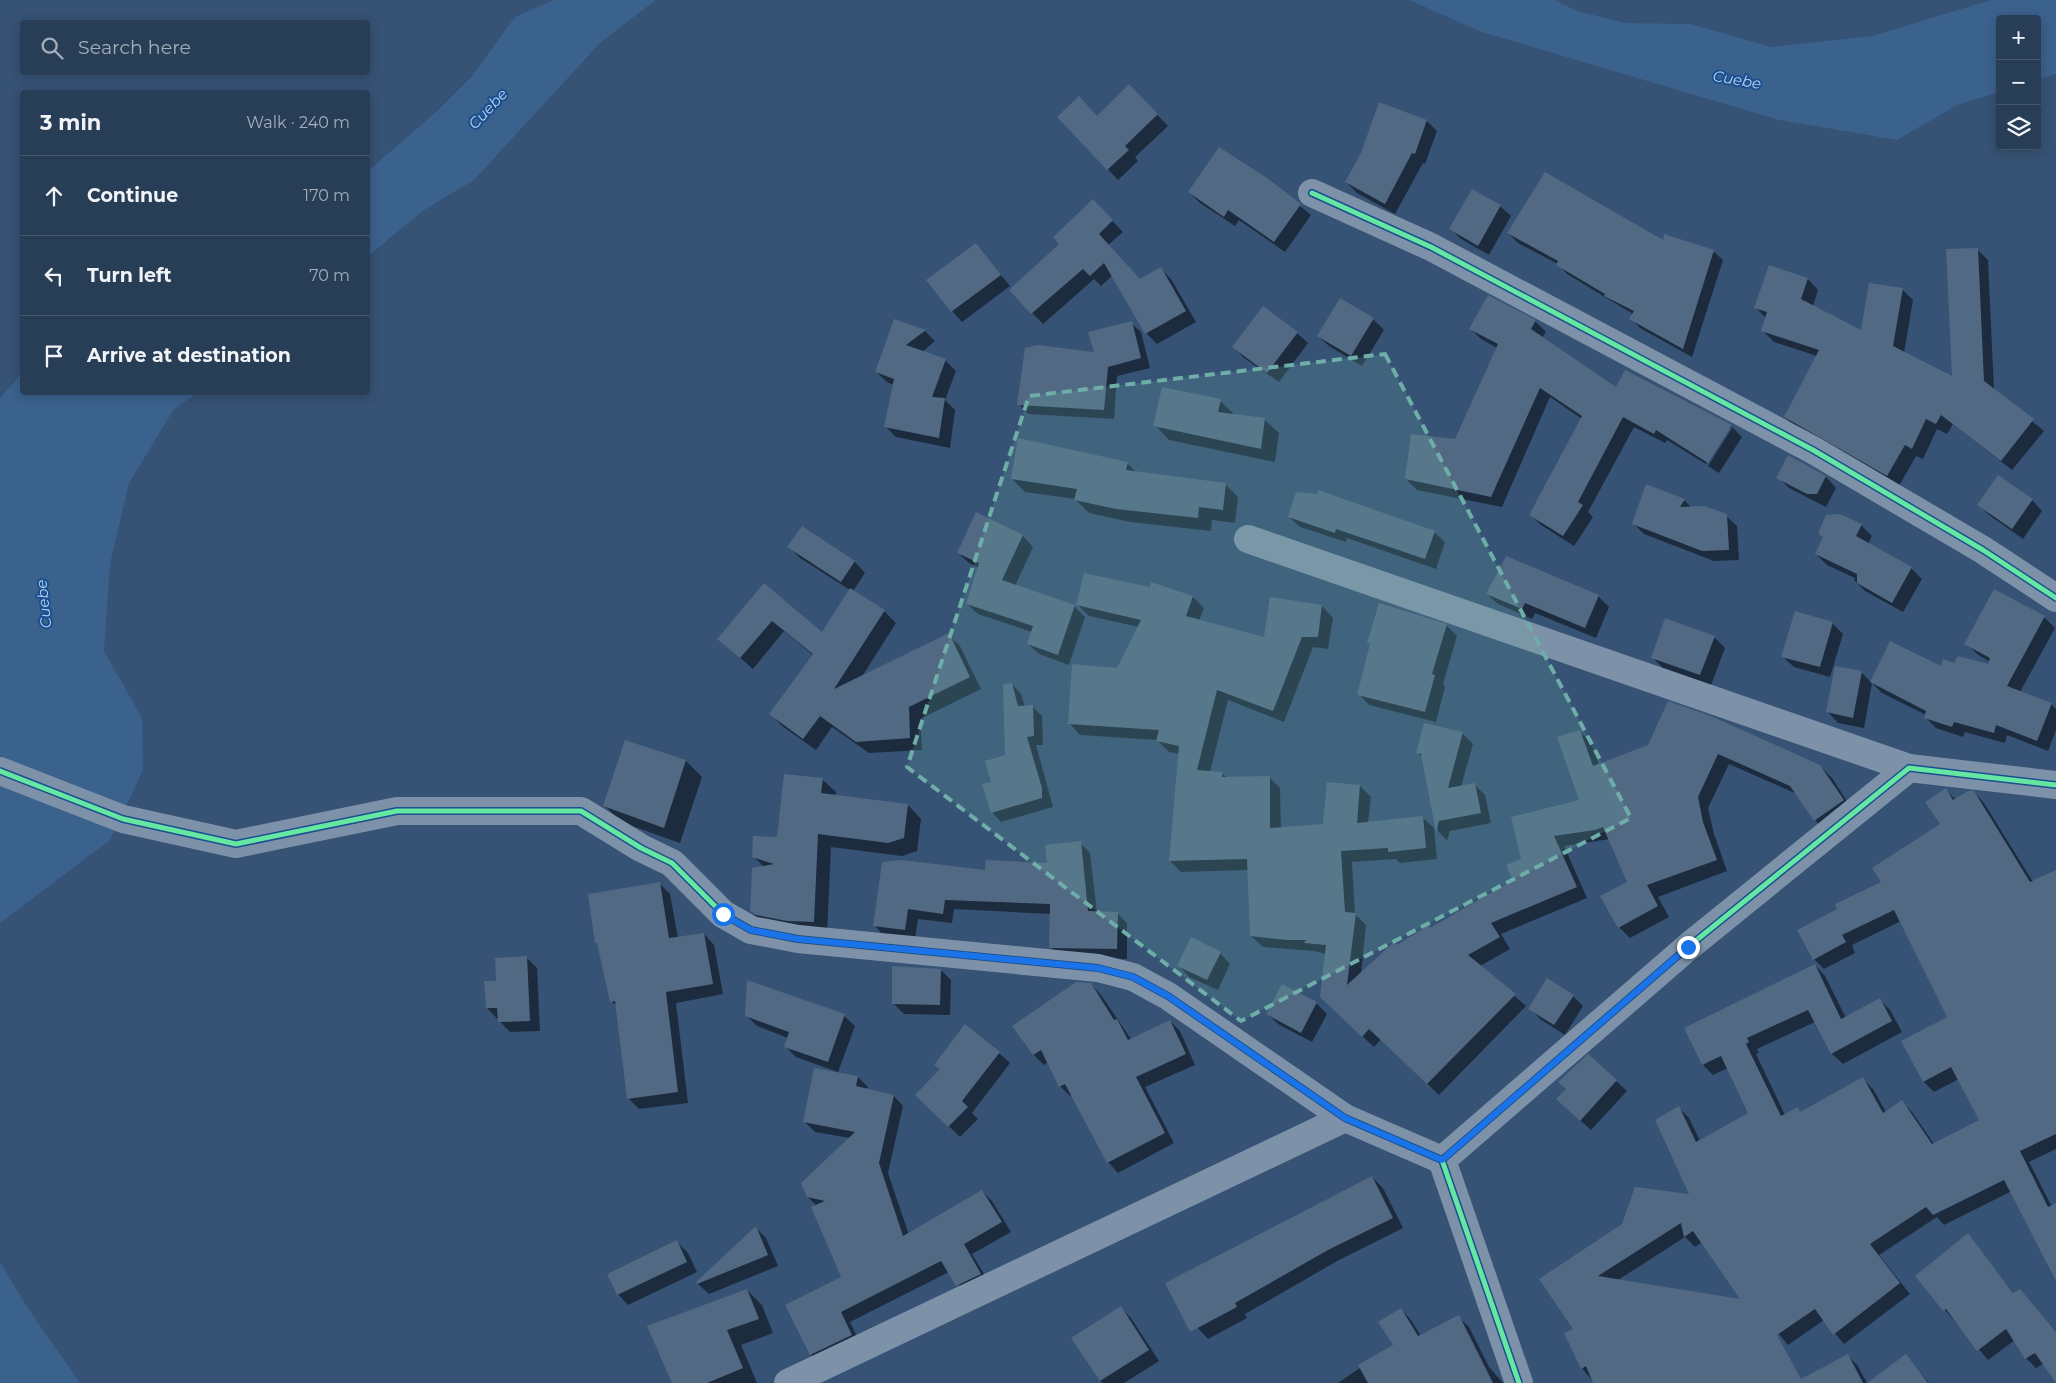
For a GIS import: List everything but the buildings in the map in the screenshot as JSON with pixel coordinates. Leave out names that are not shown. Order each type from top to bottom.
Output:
[{"type":"street","points":[[1312,193],[1431,247],[1813,450],[1983,550],[2056,598]]},
{"type":"street","points":[[1248,539],[1909,768],[2056,785]]},
{"type":"street","points":[[1442,1160],[1688,947],[1909,768]]},
{"type":"street","points":[[0,771],[124,819],[236,844],[397,811],[581,811],[640,848],[672,863],[723,914],[751,930],[798,939],[1098,968],[1133,977],[1168,996],[1345,1118],[1442,1160],[1519,1383]]},
{"type":"street","points":[[788,1383],[1345,1118]]},
{"type":"highlighted area","points":[[1385,354],[1631,818],[1241,1021],[907,767],[1029,396]]},
{"type":"water","name":"Cuebe","points":[[554,0],[656,0],[601,42],[474,180],[424,210],[370,254],[370,169],[437,111],[472,76],[515,17]]},
{"type":"water","name":"Cuebe","points":[[1409,0],[1555,0],[1577,11],[1626,23],[1690,24],[1772,47],[1872,36],[1991,0],[2056,0],[2056,74],[2041,79],[2041,15],[1996,15],[1996,93],[1957,105],[1897,140],[1779,120],[1482,32]]},
{"type":"water","name":"Cuebe","points":[[20,375],[20,395],[194,395],[174,409],[129,483],[110,564],[104,651],[142,718],[143,770],[110,840],[0,923],[0,398]]},
{"type":"water","points":[[0,1262],[27,1307],[80,1383],[0,1383]]},
{"type":"cycle path","points":[[1312,193],[1431,247],[1813,450],[1983,550],[2056,598]]},
{"type":"cycle path","points":[[1442,1160],[1688,947],[1909,768],[2056,785]]},
{"type":"cycle path","points":[[0,771],[123,819],[236,844],[397,811],[581,811],[641,848],[672,863],[723,914],[751,930],[798,939],[1098,968],[1133,977],[1168,996],[1345,1118],[1442,1160],[1519,1383]]},
{"type":"route","points":[[723,914],[751,930],[798,939],[1098,968],[1133,977],[1168,996],[1345,1118],[1442,1160],[1688,947]]}]
